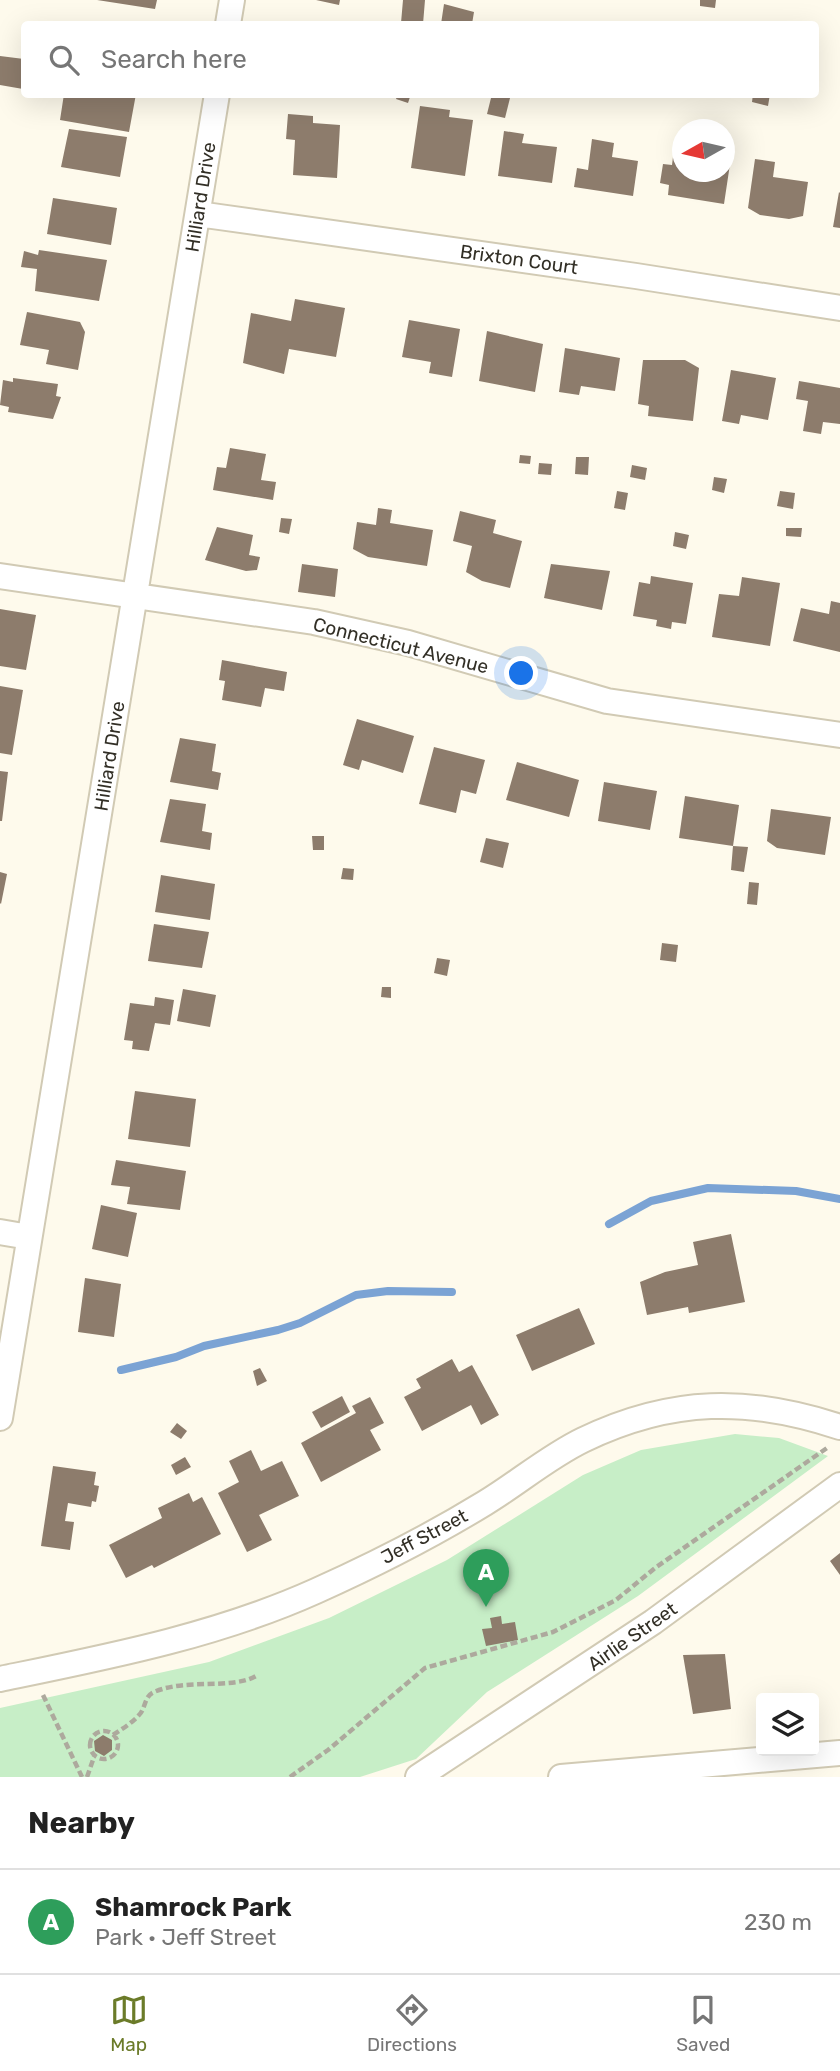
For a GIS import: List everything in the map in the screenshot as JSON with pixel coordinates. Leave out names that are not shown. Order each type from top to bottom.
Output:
[{"type":"street","points":[[228,21],[232,0]]},
{"type":"street","name":"Hilliard Drive","points":[[0,1418],[216,98]]},
{"type":"street","name":"Brixton Court","points":[[198,214],[623,274],[840,308]]},
{"type":"street","name":"Connecticut Avenue","points":[[0,576],[135,598],[237,610],[364,633],[610,701],[840,735]]},
{"type":"street","points":[[0,1232],[29,1237]]},
{"type":"street","name":"Jeff Street","points":[[0,1679],[203,1633],[315,1592],[430,1535],[565,1450],[630,1422],[681,1409],[748,1405],[789,1411],[834,1437]]},
{"type":"street","name":"Airlie Street","points":[[433,1775],[653,1622],[840,1485]]},
{"type":"street","points":[[561,1777],[840,1753]]},
{"type":"path","points":[[290,1777],[328,1750],[425,1668],[553,1632],[616,1600],[655,1568],[834,1437]]},
{"type":"path","points":[[113,1735],[140,1714],[146,1699],[154,1692],[197,1682],[243,1682],[256,1676]]},
{"type":"path","points":[[40,1688],[85,1777]]},
{"type":"path","points":[[85,1777],[94,1757],[89,1744],[92,1736],[100,1731],[113,1735]]},
{"type":"path","points":[[94,1757],[103,1760],[113,1757],[118,1749],[113,1735]]},
{"type":"green space","points":[[735,1434],[779,1438],[828,1456],[638,1596],[487,1692],[416,1759],[360,1777],[0,1777],[0,1708],[209,1662],[329,1618],[447,1560],[583,1475],[641,1450]]},
{"type":"building","points":[[97,0],[157,0],[155,9]]},
{"type":"building","points":[[316,0],[340,0],[339,5]]},
{"type":"building","points":[[403,0],[425,0],[423,21],[401,21]]},
{"type":"building","points":[[700,0],[716,0],[715,8],[700,6]]},
{"type":"building","points":[[444,4],[474,12],[472,21],[441,21]]},
{"type":"building","points":[[0,56],[21,59],[21,89],[0,85]]},
{"type":"building","points":[[63,98],[135,98],[129,132],[60,120]]},
{"type":"building","points":[[396,98],[410,98],[408,103]]},
{"type":"building","points":[[491,98],[510,98],[505,118],[487,114]]},
{"type":"building","points":[[752,98],[769,98],[768,106],[752,102]]},
{"type":"building","points":[[420,106],[450,110],[449,117],[473,120],[465,176],[411,168]]},
{"type":"building","points":[[288,114],[313,116],[313,123],[340,125],[337,178],[293,175],[295,140],[286,139]]},
{"type":"building","points":[[69,129],[127,137],[120,177],[61,167]]},
{"type":"building","points":[[504,131],[524,134],[522,143],[557,147],[552,183],[498,176]]},
{"type":"building","points":[[592,139],[614,143],[612,157],[638,161],[633,196],[574,187],[577,168],[588,170]]},
{"type":"building","points":[[755,159],[775,162],[773,177],[808,182],[803,216],[789,219],[760,215],[748,208]]},
{"type":"building","points":[[663,164],[672,165],[672,182],[727,182],[724,204],[668,195],[669,185],[660,183]]},
{"type":"building","points":[[840,193],[840,228],[833,227]]},
{"type":"building","points":[[53,198],[117,208],[111,245],[47,234]]},
{"type":"building","points":[[39,250],[107,260],[99,301],[35,291],[37,269],[21,267],[24,251],[38,255]]},
{"type":"building","points":[[295,299],[345,308],[336,357],[289,349],[284,374],[243,363],[251,313],[291,321]]},
{"type":"building","points":[[27,312],[80,322],[85,332],[78,370],[46,364],[49,350],[20,345]]},
{"type":"building","points":[[409,320],[460,329],[452,377],[429,373],[431,362],[402,357]]},
{"type":"building","points":[[487,331],[543,344],[535,392],[479,381]]},
{"type":"building","points":[[565,348],[620,358],[615,391],[581,386],[579,395],[559,392]]},
{"type":"building","points":[[643,360],[685,360],[699,368],[693,421],[648,416],[649,406],[638,404]]},
{"type":"building","points":[[731,370],[776,378],[768,420],[741,415],[739,424],[722,421]]},
{"type":"building","points":[[13,378],[58,384],[56,396],[61,397],[53,419],[8,412],[9,407],[0,405],[3,380],[13,382]]},
{"type":"building","points":[[799,381],[840,388],[840,424],[823,422],[821,434],[803,431],[808,401],[796,399]]},
{"type":"building","points":[[230,448],[266,454],[261,480],[276,482],[273,500],[213,490],[217,467],[226,468]]},
{"type":"building","points":[[520,455],[531,456],[530,464],[519,463]]},
{"type":"building","points":[[576,457],[589,457],[588,475],[575,474]]},
{"type":"building","points":[[539,463],[552,464],[551,475],[538,474]]},
{"type":"building","points":[[632,465],[647,468],[645,480],[630,477]]},
{"type":"building","points":[[714,477],[727,479],[724,493],[712,490]]},
{"type":"building","points":[[617,491],[628,493],[625,510],[614,508]]},
{"type":"building","points":[[780,491],[795,493],[793,509],[777,506]]},
{"type":"building","points":[[378,508],[392,510],[390,523],[433,530],[427,566],[368,557],[353,549],[357,522],[376,525]]},
{"type":"building","points":[[460,511],[496,520],[493,533],[522,541],[510,588],[482,581],[466,572],[472,546],[453,541]]},
{"type":"building","points":[[281,518],[292,519],[289,534],[279,532]]},
{"type":"building","points":[[217,527],[253,535],[249,555],[260,557],[257,570],[246,571],[205,560]]},
{"type":"building","points":[[786,528],[802,528],[801,537],[786,536]]},
{"type":"building","points":[[675,532],[689,535],[686,549],[673,546]]},
{"type":"building","points":[[302,564],[338,569],[335,597],[298,592]]},
{"type":"building","points":[[551,564],[610,571],[602,610],[544,598]]},
{"type":"building","points":[[651,576],[693,583],[686,624],[672,622],[671,629],[656,626],[657,620],[633,616],[639,582],[650,584]]},
{"type":"building","points":[[742,577],[780,583],[770,646],[712,637],[719,594],[739,596]]},
{"type":"building","points":[[831,601],[840,603],[840,652],[793,641],[801,608],[829,614]]},
{"type":"building","points":[[0,609],[36,615],[26,670],[0,666]]},
{"type":"building","points":[[222,660],[287,672],[284,691],[265,688],[261,707],[222,700],[225,681],[219,680]]},
{"type":"building","points":[[0,686],[23,690],[12,755],[0,753]]},
{"type":"building","points":[[357,719],[414,736],[403,773],[362,760],[359,770],[343,765]]},
{"type":"building","points":[[180,738],[216,744],[212,771],[221,773],[218,790],[170,782]]},
{"type":"building","points":[[434,747],[485,760],[476,794],[461,790],[456,813],[419,804]]},
{"type":"building","points":[[517,762],[579,780],[569,817],[506,800]]},
{"type":"building","points":[[0,771],[8,772],[2,821],[0,821]]},
{"type":"building","points":[[604,782],[657,791],[650,830],[598,821]]},
{"type":"building","points":[[685,796],[739,805],[733,846],[679,838]]},
{"type":"building","points":[[170,799],[206,804],[202,831],[212,833],[210,850],[160,842]]},
{"type":"building","points":[[771,809],[831,817],[825,855],[777,848],[767,841]]},
{"type":"building","points":[[312,836],[324,836],[324,850],[313,850]]},
{"type":"building","points":[[486,838],[509,843],[503,868],[480,862]]},
{"type":"building","points":[[733,846],[748,847],[744,872],[731,870]]},
{"type":"building","points":[[343,868],[354,869],[353,880],[341,879]]},
{"type":"building","points":[[0,872],[7,874],[1,904],[0,903]]},
{"type":"building","points":[[161,875],[215,884],[210,920],[155,912]]},
{"type":"building","points":[[749,882],[759,883],[757,905],[747,904]]},
{"type":"building","points":[[154,924],[209,932],[202,968],[148,961]]},
{"type":"building","points":[[662,943],[678,945],[676,962],[660,960]]},
{"type":"building","points":[[437,958],[450,960],[447,976],[434,973]]},
{"type":"building","points":[[382,987],[391,987],[391,998],[381,997]]},
{"type":"building","points":[[183,989],[216,995],[210,1027],[177,1021]]},
{"type":"building","points":[[155,997],[174,1000],[170,1025],[155,1023],[149,1051],[132,1049],[133,1041],[124,1040],[130,1003],[154,1006]]},
{"type":"building","points":[[135,1091],[196,1099],[190,1147],[128,1139]]},
{"type":"building","points":[[116,1160],[186,1171],[180,1210],[127,1204],[130,1187],[111,1185]]},
{"type":"building","points":[[101,1205],[137,1213],[128,1257],[92,1249]]},
{"type":"building","points":[[731,1234],[745,1302],[689,1313],[688,1307],[647,1315],[640,1282],[665,1272],[698,1265],[693,1242]]},
{"type":"building","points":[[85,1278],[121,1284],[114,1337],[78,1332]]},
{"type":"building","points":[[579,1308],[595,1344],[532,1371],[516,1335]]},
{"type":"building","points":[[452,1359],[459,1372],[472,1365],[499,1415],[481,1425],[471,1405],[422,1431],[404,1397],[421,1388],[416,1379]]},
{"type":"building","points":[[260,1368],[267,1381],[257,1386],[253,1371]]},
{"type":"building","points":[[342,1396],[350,1412],[321,1428],[312,1412]]},
{"type":"building","points":[[370,1397],[384,1423],[370,1430],[381,1450],[321,1482],[301,1443],[356,1413],[352,1406]]},
{"type":"building","points":[[177,1423],[187,1431],[181,1439],[170,1432]]},
{"type":"building","points":[[251,1450],[261,1471],[282,1461],[299,1496],[259,1515],[272,1540],[247,1552],[218,1493],[239,1482],[229,1461]]},
{"type":"building","points":[[185,1457],[191,1467],[176,1475],[171,1465]]},
{"type":"building","points":[[53,1466],[96,1472],[94,1485],[99,1486],[96,1502],[92,1501],[91,1507],[68,1503],[65,1521],[74,1522],[70,1550],[41,1546]]},
{"type":"building","points":[[189,1493],[193,1502],[202,1497],[221,1534],[154,1568],[152,1565],[126,1578],[109,1545],[162,1518],[158,1508]]},
{"type":"building","points":[[840,1553],[840,1575],[830,1561]]},
{"type":"building","points":[[501,1616],[502,1624],[515,1622],[518,1640],[486,1646],[482,1629],[492,1628],[490,1618]]},
{"type":"building","points":[[725,1654],[731,1709],[693,1714],[683,1655]]},
{"type":"building","points":[[103,1735],[112,1740],[112,1750],[104,1756],[95,1751],[94,1741]]},
{"type":"waterway","points":[[609,1224],[651,1201],[708,1188],[796,1191],[840,1199]]},
{"type":"waterway","points":[[121,1370],[176,1357],[204,1346],[300,1323],[356,1295],[388,1291],[452,1292]]},
{"type":"place","name":"Shamrock Park","points":[[486,1607]]}]
